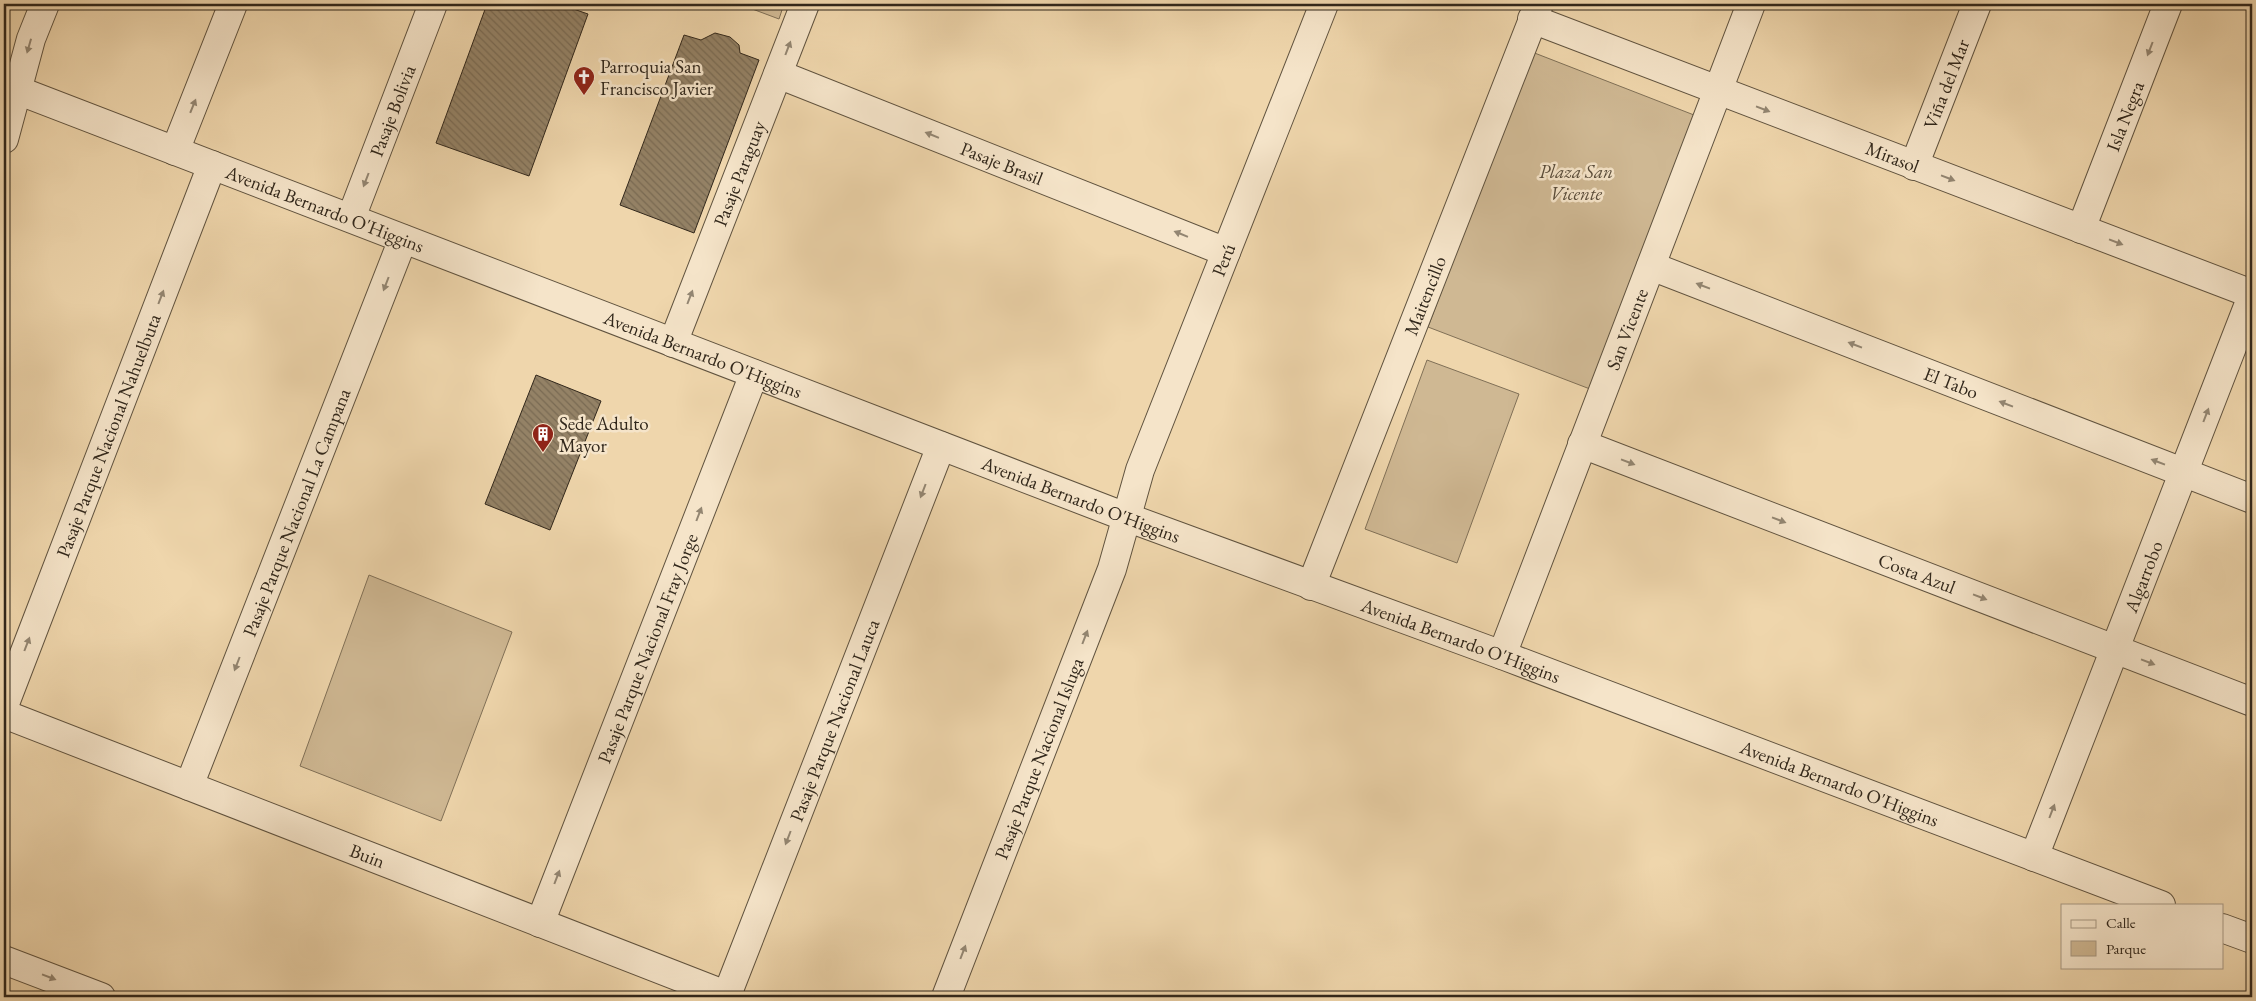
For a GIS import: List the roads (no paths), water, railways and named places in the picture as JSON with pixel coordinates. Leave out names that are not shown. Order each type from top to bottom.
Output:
[{"type":"street","points":[[4,139],[10,87],[45,4]]},
{"type":"street","points":[[175,151],[233,4]]},
{"type":"street","name":"Pasaje Bolivia","points":[[351,218],[433,4]]},
{"type":"street","name":"Pasaje Paraguay","points":[[673,343],[805,4]]},
{"type":"street","name":"San Vicente","points":[[1502,655],[1751,4]]},
{"type":"street","name":"Viña del Mar","points":[[1914,166],[1977,4]]},
{"type":"street","name":"Isla Negra","points":[[2081,229],[2168,4]]},
{"type":"street","name":"Perú","points":[[1126,517],[1140,470],[1226,252],[1316,6]]},
{"type":"street","name":"Mirasol","points":[[1535,12],[1717,91],[2252,295]]},
{"type":"street","name":"Maitencillo","points":[[1311,586],[1535,12]]},
{"type":"street","name":"Pasaje Brasil","points":[[778,74],[1226,252]]},
{"type":"street","name":"Avenida Bernardo O'Higgins","points":[[10,87],[1126,517],[1502,655],[2158,904]]},
{"type":"street","name":"Pasaje Parque Nacional Nahuelbuta","points":[[4,706],[212,165]]},
{"type":"street","name":"Pasaje Parque Nacional La Campana","points":[[189,786],[403,239]]},
{"type":"street","name":"El Tabo","points":[[1651,266],[2252,499]]},
{"type":"street","name":"Algarrobo","points":[[2034,857],[2252,295]]},
{"type":"street","name":"Pasaje Parque Nacional Fray Jorge","points":[[540,923],[754,374]]},
{"type":"street","name":"Costa Azul","points":[[1582,444],[2252,702]]},
{"type":"street","name":"Pasaje Parque Nacional Lauca","points":[[729,996],[941,446]]},
{"type":"street","name":"Pasaje Parque Nacional Isluga","points":[[946,997],[1112,569],[1126,517]]},
{"type":"street","name":"Buin","points":[[4,714],[729,996]]},
{"type":"street","points":[[2224,929],[2252,939]]},
{"type":"street","points":[[4,960],[101,997]]},
{"type":"place","name":"Parroquia San Francisco Javier","points":[[584,96]]},
{"type":"place","name":"Sede Adulto Mayor","points":[[543,453]]},
{"type":"park label","name":"Plaza San Vicente","points":[[1576,182]]}]
